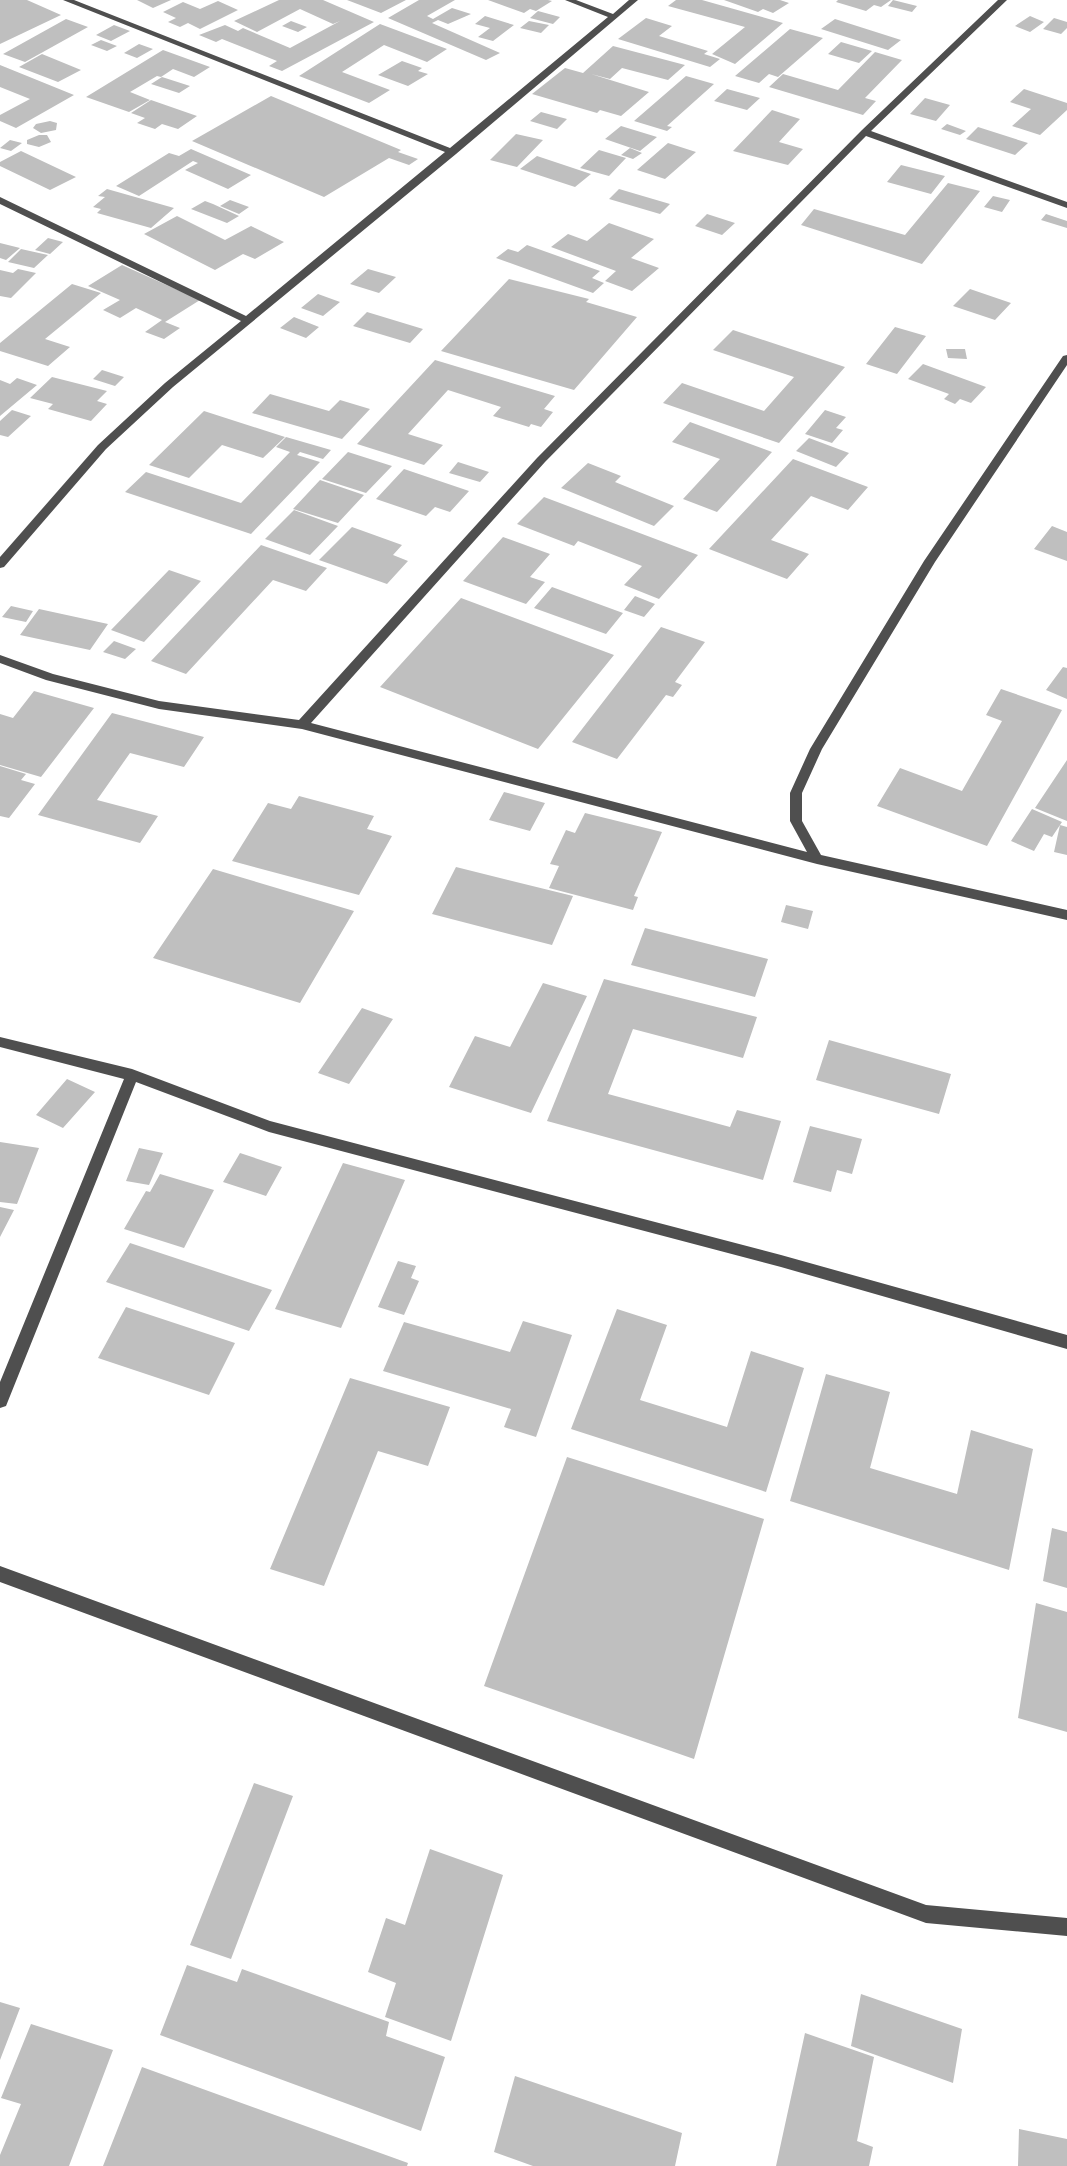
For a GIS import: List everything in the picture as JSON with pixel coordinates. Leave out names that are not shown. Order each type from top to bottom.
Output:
[{"type":"street","points":[[67,0],[453,152]]},
{"type":"street","points":[[77,5],[86,0]]},
{"type":"street","points":[[569,0],[614,17]]},
{"type":"street","points":[[0,564],[102,447],[169,385],[634,0]]},
{"type":"street","points":[[302,725],[541,460],[865,132],[1003,0]]},
{"type":"street","points":[[865,132],[1067,205]]},
{"type":"street","points":[[0,200],[249,321]]},
{"type":"street","points":[[817,859],[796,821],[796,793],[816,750],[930,561],[1067,358]]},
{"type":"street","points":[[0,659],[50,677],[159,705],[302,725],[817,859],[1067,915]]},
{"type":"street","points":[[0,1042],[132,1075],[269,1126],[781,1261],[1067,1342]]},
{"type":"street","points":[[0,1401],[132,1075]]},
{"type":"street","points":[[0,1574],[926,1914],[1067,1927]]},
{"type":"building","points":[[0,0],[27,0],[61,15],[0,44]]},
{"type":"building","points":[[137,0],[171,0],[153,8]]},
{"type":"building","points":[[279,0],[323,0],[374,22],[282,71],[269,66],[277,61],[222,39],[216,42],[199,35],[225,25],[238,31],[243,28],[290,48],[340,21],[333,24],[300,9],[257,32],[234,21]]},
{"type":"building","points":[[347,0],[406,0],[381,13]]},
{"type":"building","points":[[419,0],[455,0],[427,16],[433,19],[452,8],[471,14],[448,24],[438,20],[432,23],[500,53],[486,60],[388,18]]},
{"type":"building","points":[[488,0],[552,1],[536,11],[530,9],[524,13]]},
{"type":"building","points":[[676,0],[702,0],[783,23],[735,64],[712,54],[745,27],[668,6]]},
{"type":"building","points":[[724,0],[780,0],[789,3],[773,13],[763,9],[758,12]]},
{"type":"building","points":[[891,0],[881,7],[874,5],[866,11],[836,2]]},
{"type":"building","points":[[893,0],[917,6],[912,12],[888,6]]},
{"type":"building","points":[[218,1],[238,10],[200,29],[188,23],[180,27],[168,22],[176,18],[163,12],[183,2],[200,9]]},
{"type":"building","points":[[538,11],[560,17],[553,24],[530,18]]},
{"type":"building","points":[[485,16],[514,25],[493,41],[478,37],[490,28],[475,24]]},
{"type":"building","points":[[1030,16],[1044,22],[1030,32],[1015,26]]},
{"type":"building","points":[[646,18],[672,26],[659,36],[708,51],[704,54],[720,59],[710,67],[618,39]]},
{"type":"building","points":[[1054,18],[1067,22],[1067,28],[1061,34],[1043,29]]},
{"type":"building","points":[[66,19],[88,27],[25,62],[3,54]]},
{"type":"building","points":[[835,19],[901,40],[888,50],[821,29]]},
{"type":"building","points":[[291,21],[307,27],[298,32],[282,26]]},
{"type":"building","points":[[529,21],[549,25],[541,33],[520,28]]},
{"type":"building","points":[[380,24],[447,49],[427,62],[384,45],[342,72],[390,90],[369,103],[299,76]]},
{"type":"building","points":[[114,25],[130,31],[111,41],[96,35]]},
{"type":"building","points":[[790,29],[823,38],[778,77],[769,74],[759,83],[735,76]]},
{"type":"building","points":[[101,40],[117,46],[107,51],[91,45]]},
{"type":"building","points":[[841,42],[872,51],[859,63],[828,54]]},
{"type":"building","points":[[139,44],[153,49],[137,58],[124,53]]},
{"type":"building","points":[[613,46],[685,65],[668,80],[622,68],[610,79],[591,74],[649,92],[621,116],[600,110],[597,113],[532,94],[565,68],[583,73]]},
{"type":"building","points":[[163,50],[210,67],[194,77],[173,69],[161,77],[157,76],[130,92],[150,100],[129,112],[86,97]]},
{"type":"building","points":[[875,52],[902,60],[865,98],[876,101],[863,115],[769,87],[783,74],[838,90]]},
{"type":"building","points":[[42,54],[81,70],[58,82],[19,67]]},
{"type":"building","points":[[402,61],[422,68],[418,71],[428,74],[408,86],[378,75]]},
{"type":"building","points":[[0,65],[74,95],[16,128],[0,121],[0,115],[30,99],[0,87]]},
{"type":"building","points":[[686,76],[714,84],[667,126],[672,127],[667,131],[634,121]]},
{"type":"building","points":[[162,77],[190,86],[179,93],[151,84]]},
{"type":"building","points":[[727,89],[760,98],[747,110],[714,101]]},
{"type":"building","points":[[1024,89],[1067,103],[1067,110],[1040,135],[1012,126],[1031,109],[1010,102]]},
{"type":"building","points":[[271,96],[418,159],[409,165],[389,158],[324,197],[192,141]]},
{"type":"building","points":[[925,98],[950,105],[936,121],[910,114]]},
{"type":"building","points":[[151,100],[197,116],[178,129],[162,124],[155,129],[137,123],[145,118],[131,113]]},
{"type":"building","points":[[772,110],[800,119],[779,142],[803,149],[788,165],[733,151]]},
{"type":"building","points":[[541,112],[567,119],[557,129],[530,121]]},
{"type":"building","points":[[50,121],[57,123],[56,130],[41,133],[33,128],[36,124]]},
{"type":"building","points":[[947,124],[966,131],[960,135],[941,129]]},
{"type":"building","points":[[621,126],[657,137],[640,151],[605,139]]},
{"type":"building","points":[[978,127],[1028,143],[1015,155],[966,139]]},
{"type":"building","points":[[516,134],[543,140],[517,167],[490,160]]},
{"type":"building","points":[[47,135],[51,142],[39,147],[27,144],[27,140]]},
{"type":"building","points":[[10,140],[22,143],[11,151],[0,148]]},
{"type":"building","points":[[668,143],[696,152],[665,179],[637,170]]},
{"type":"building","points":[[630,148],[642,153],[633,159],[621,155]]},
{"type":"building","points":[[191,149],[251,175],[228,189],[185,170],[198,163],[193,161],[139,196],[116,186],[169,153],[179,156]]},
{"type":"building","points":[[599,150],[626,158],[609,176],[580,168]]},
{"type":"building","points":[[21,151],[76,177],[50,190],[0,166],[0,162]]},
{"type":"building","points":[[537,156],[591,174],[575,187],[520,169]]},
{"type":"building","points":[[901,165],[945,176],[931,194],[887,182]]},
{"type":"building","points":[[948,183],[980,191],[922,264],[801,225],[814,209],[905,235]]},
{"type":"building","points":[[107,189],[174,208],[151,228],[97,213],[101,209],[93,207],[105,197],[98,196]]},
{"type":"building","points":[[619,189],[670,204],[660,214],[609,199]]},
{"type":"building","points":[[993,196],[1010,200],[1002,212],[984,207]]},
{"type":"building","points":[[230,200],[249,207],[239,214],[220,206]]},
{"type":"building","points":[[205,201],[239,216],[227,223],[191,209]]},
{"type":"building","points":[[707,214],[735,223],[722,235],[695,226]]},
{"type":"building","points":[[1046,214],[1067,221],[1067,228],[1041,220]]},
{"type":"building","points":[[177,216],[225,240],[251,226],[284,242],[255,259],[243,254],[215,270],[144,234]]},
{"type":"building","points":[[609,223],[654,239],[631,258],[659,268],[632,291],[605,281],[616,271],[551,247],[568,234],[587,241]]},
{"type":"building","points":[[48,238],[63,242],[50,254],[35,250]]},
{"type":"building","points":[[0,243],[20,248],[6,260],[0,258]]},
{"type":"building","points":[[527,245],[600,271],[592,278],[604,283],[593,293],[496,258],[508,249],[518,252]]},
{"type":"building","points":[[21,249],[48,255],[34,268],[8,262]]},
{"type":"building","points":[[122,265],[200,300],[165,322],[180,328],[164,339],[145,332],[162,320],[136,308],[120,318],[103,310],[120,300],[88,286]]},
{"type":"building","points":[[18,269],[36,273],[11,298],[0,296],[0,270],[13,273]]},
{"type":"building","points":[[368,269],[396,277],[379,293],[350,284]]},
{"type":"building","points":[[509,279],[589,299],[586,302],[637,317],[574,390],[441,351]]},
{"type":"building","points":[[72,284],[101,293],[45,339],[70,347],[48,366],[0,351],[0,343]]},
{"type":"building","points":[[970,289],[1011,303],[995,320],[953,306]]},
{"type":"building","points":[[318,294],[340,302],[323,316],[301,308]]},
{"type":"building","points":[[367,312],[423,329],[410,343],[353,326]]},
{"type":"building","points":[[294,317],[319,327],[306,338],[280,328]]},
{"type":"building","points":[[895,327],[926,336],[897,374],[866,364]]},
{"type":"building","points":[[733,330],[845,367],[779,443],[663,403],[682,383],[764,411],[794,377],[713,350]]},
{"type":"building","points":[[946,349],[965,349],[967,359],[948,358]]},
{"type":"building","points":[[435,360],[555,396],[544,409],[553,412],[541,427],[531,424],[529,427],[493,416],[501,407],[448,390],[408,434],[443,445],[424,465],[357,444]]},
{"type":"building","points":[[923,364],[986,387],[971,403],[960,399],[955,404],[944,399],[949,394],[908,379]]},
{"type":"building","points":[[102,370],[124,377],[115,386],[93,379]]},
{"type":"building","points":[[52,377],[107,391],[97,401],[107,404],[91,421],[48,409],[53,404],[30,398]]},
{"type":"building","points":[[17,378],[37,385],[0,416],[0,380],[10,384]]},
{"type":"building","points":[[270,394],[329,411],[340,400],[370,409],[342,439],[252,413]]},
{"type":"building","points":[[12,410],[31,416],[8,437],[0,435],[0,421]]},
{"type":"building","points":[[825,410],[846,417],[836,428],[843,430],[832,443],[805,434]]},
{"type":"building","points":[[204,411],[285,437],[263,458],[222,445],[189,478],[149,465]]},
{"type":"building","points":[[690,422],[772,452],[717,512],[683,499],[720,459],[672,442]]},
{"type":"building","points":[[286,437],[331,450],[323,459],[300,452],[297,455],[320,462],[251,534],[125,492],[146,472],[241,503],[290,452],[276,447]]},
{"type":"building","points":[[809,438],[849,453],[836,467],[796,451]]},
{"type":"building","points":[[348,452],[392,466],[366,493],[322,479]]},
{"type":"building","points":[[793,459],[868,487],[848,510],[811,496],[771,540],[809,554],[787,579],[709,549]]},
{"type":"building","points":[[458,462],[489,472],[480,482],[449,473]]},
{"type":"building","points":[[588,463],[621,476],[615,482],[674,506],[654,526],[561,488]]},
{"type":"building","points":[[404,469],[469,491],[450,512],[435,507],[426,516],[376,499]]},
{"type":"building","points":[[320,480],[364,495],[338,523],[293,509]]},
{"type":"building","points":[[544,497],[698,555],[659,599],[624,585],[642,566],[578,541],[574,546],[517,524]]},
{"type":"building","points":[[294,510],[338,526],[310,555],[265,539]]},
{"type":"building","points":[[1052,526],[1067,532],[1067,561],[1034,549]]},
{"type":"building","points":[[352,527],[402,545],[393,555],[408,561],[387,584],[319,560]]},
{"type":"building","points":[[503,537],[550,554],[530,577],[545,582],[526,604],[463,581]]},
{"type":"building","points":[[261,545],[327,568],[306,591],[273,580],[186,674],[151,661]]},
{"type":"building","points":[[169,570],[201,581],[144,642],[111,630]]},
{"type":"building","points":[[552,587],[623,613],[606,634],[534,608]]},
{"type":"building","points":[[635,596],[655,604],[644,617],[624,610]]},
{"type":"building","points":[[461,598],[614,655],[538,749],[380,687]]},
{"type":"building","points":[[11,606],[33,611],[26,622],[2,617]]},
{"type":"building","points":[[39,609],[108,624],[90,650],[20,635]]},
{"type":"building","points":[[661,627],[705,642],[675,682],[682,685],[673,697],[666,695],[617,759],[572,742]]},
{"type":"building","points":[[114,641],[136,649],[125,659],[103,652]]},
{"type":"building","points":[[1063,667],[1067,668],[1067,699],[1046,690]]},
{"type":"building","points":[[1001,689],[1062,710],[987,846],[877,806],[900,768],[962,791],[1002,721],[986,715]]},
{"type":"building","points":[[34,691],[94,708],[41,777],[0,765],[0,714],[13,718]]},
{"type":"building","points":[[112,713],[204,737],[184,767],[130,753],[97,800],[158,816],[140,843],[38,815]]},
{"type":"building","points":[[1067,760],[1067,821],[1035,808]]},
{"type":"building","points":[[0,766],[26,774],[21,780],[35,784],[9,818],[0,816]]},
{"type":"building","points":[[504,792],[545,803],[530,831],[489,820]]},
{"type":"building","points":[[299,796],[374,816],[367,829],[392,836],[359,895],[232,861],[268,803],[291,809]]},
{"type":"building","points":[[1032,809],[1062,822],[1052,837],[1044,834],[1034,851],[1011,841]]},
{"type":"building","points":[[585,813],[662,832],[634,896],[638,897],[633,910],[549,888],[559,866],[550,864],[566,830],[575,833]]},
{"type":"building","points":[[1060,825],[1067,827],[1067,855],[1054,852]]},
{"type":"building","points":[[456,867],[573,896],[552,945],[432,914]]},
{"type":"building","points":[[213,869],[354,911],[300,1003],[153,958]]},
{"type":"building","points":[[786,905],[813,911],[808,929],[781,922]]},
{"type":"building","points":[[645,928],[768,959],[755,997],[631,965]]},
{"type":"building","points":[[604,979],[757,1017],[743,1058],[633,1029],[608,1094],[730,1127],[737,1110],[781,1121],[763,1180],[547,1121]]},
{"type":"building","points":[[543,983],[587,996],[531,1113],[449,1087],[475,1036],[510,1047]]},
{"type":"building","points":[[362,1008],[393,1019],[349,1084],[318,1073]]},
{"type":"building","points":[[829,1040],[951,1074],[939,1114],[816,1080]]},
{"type":"building","points":[[67,1079],[95,1092],[63,1128],[36,1115]]},
{"type":"building","points":[[810,1126],[862,1139],[852,1174],[837,1170],[831,1192],[793,1182]]},
{"type":"building","points":[[0,1142],[39,1148],[17,1204],[0,1202]]},
{"type":"building","points":[[139,1148],[163,1153],[149,1185],[126,1181]]},
{"type":"building","points":[[240,1153],[282,1167],[266,1196],[223,1182]]},
{"type":"building","points":[[343,1163],[405,1180],[341,1328],[275,1309]]},
{"type":"building","points":[[160,1174],[214,1190],[184,1248],[124,1229],[146,1191],[150,1192]]},
{"type":"building","points":[[0,1207],[14,1210],[0,1237]]},
{"type":"building","points":[[130,1243],[272,1290],[249,1331],[106,1282]]},
{"type":"building","points":[[398,1261],[416,1266],[411,1278],[419,1281],[404,1315],[378,1307]]},
{"type":"building","points":[[126,1307],[235,1343],[209,1395],[98,1358]]},
{"type":"building","points":[[617,1309],[667,1325],[640,1400],[727,1427],[751,1351],[804,1368],[766,1492],[571,1429]]},
{"type":"building","points":[[523,1321],[572,1335],[536,1437],[504,1427],[511,1409],[383,1371],[404,1322],[510,1352]]},
{"type":"building","points":[[826,1374],[890,1392],[870,1468],[957,1494],[971,1430],[1033,1449],[1009,1570],[790,1501]]},
{"type":"building","points":[[350,1378],[450,1407],[428,1466],[378,1451],[324,1586],[270,1569]]},
{"type":"building","points":[[567,1457],[764,1519],[694,1759],[484,1686]]},
{"type":"building","points":[[1052,1528],[1067,1532],[1067,1588],[1043,1581]]},
{"type":"building","points":[[1036,1603],[1067,1612],[1067,1732],[1018,1718]]},
{"type":"building","points":[[254,1783],[293,1796],[231,1959],[190,1945]]},
{"type":"building","points":[[430,1849],[503,1875],[451,2041],[385,2017],[396,1983],[368,1972],[386,1918],[405,1925]]},
{"type":"building","points":[[187,1965],[237,1982],[242,1969],[389,2022],[386,2036],[445,2057],[421,2131],[160,2035]]},
{"type":"building","points":[[861,1994],[962,2029],[953,2083],[851,2046]]},
{"type":"building","points":[[0,2002],[20,2008],[0,2060]]},
{"type":"building","points":[[31,2024],[113,2050],[69,2166],[0,2166],[0,2155],[21,2104],[1,2098]]},
{"type":"building","points":[[805,2033],[874,2057],[857,2141],[873,2147],[869,2166],[776,2166]]},
{"type":"building","points":[[142,2067],[408,2163],[407,2166],[103,2166]]},
{"type":"building","points":[[515,2076],[682,2133],[675,2166],[533,2166],[494,2152]]},
{"type":"building","points":[[1019,2129],[1067,2139],[1067,2166],[1018,2166]]}]
